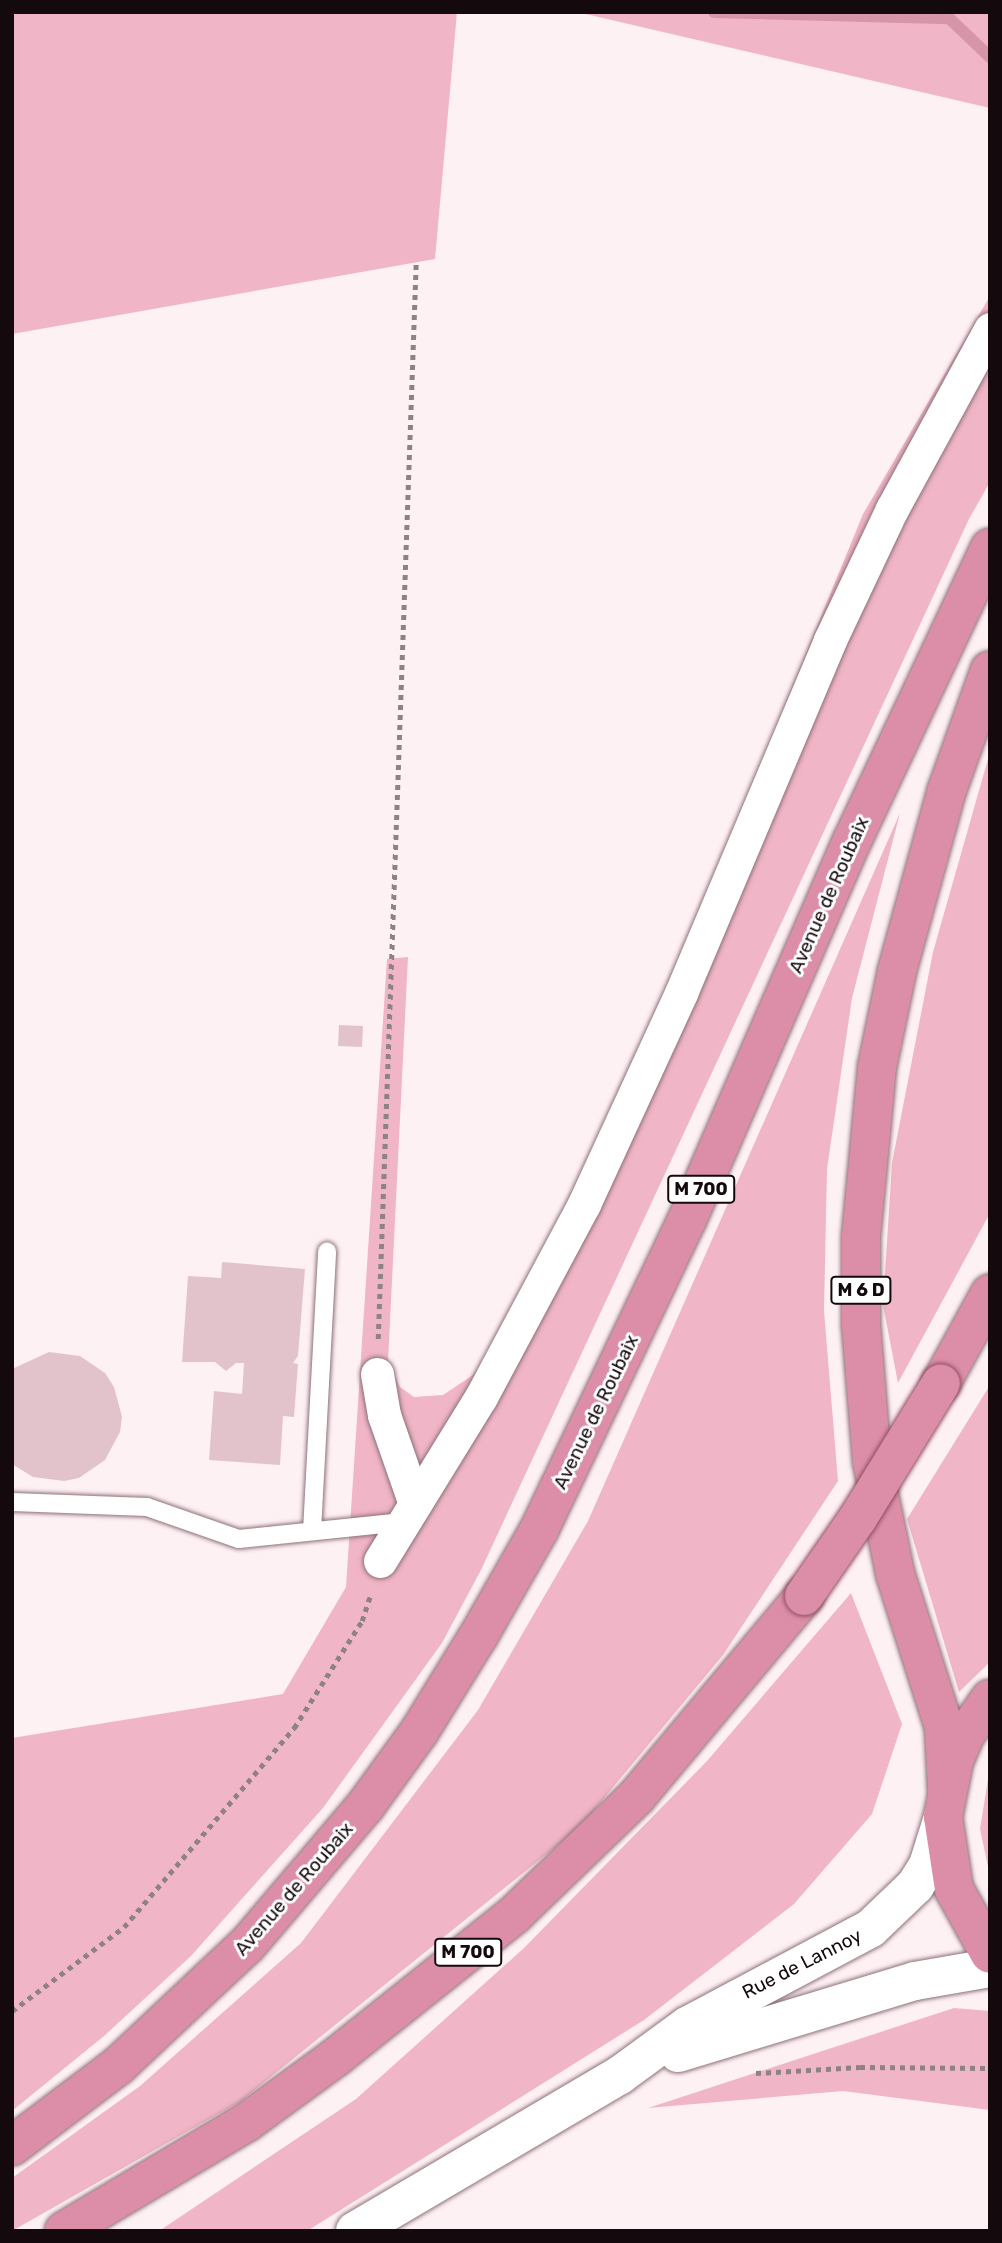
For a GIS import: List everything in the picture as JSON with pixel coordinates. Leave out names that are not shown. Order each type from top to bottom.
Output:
[{"type":"highway","name":"Avenue de Roubaix","points":[[12,2146],[119,2065],[247,1945],[366,1805],[419,1732],[479,1635],[539,1530],[687,1220],[852,841],[990,548]]},
{"type":"highway","name":"M 6 D","points":[[945,1803],[944,1727],[895,1573],[872,1461],[861,1325],[861,1237],[877,1067],[897,971],[943,802],[990,670]]},
{"type":"highway","name":"M 700","points":[[65,2231],[247,2122],[336,2057],[515,1914],[637,1796],[804,1596],[859,1518],[941,1383],[990,1294]]},
{"type":"highway","points":[[990,1699],[965,1735],[945,1803],[954,1889],[990,1954]]},
{"type":"street","points":[[380,1561],[481,1397],[584,1204],[681,993],[830,640],[892,509],[990,329]]},
{"type":"street","points":[[377,1374],[384,1415],[409,1513]]},
{"type":"street","name":"Rue de Lannoy","points":[[355,2231],[620,2075],[687,2026],[888,1915],[928,1864],[945,1803]]},
{"type":"street","name":"Rue de Lannoy","points":[[620,2075],[722,2036],[915,1981],[990,1968]]},
{"type":"lane","points":[[312,1531],[327,1251]]},
{"type":"lane","points":[[12,1502],[147,1507],[239,1539],[312,1531],[409,1513]]},
{"type":"path","points":[[377,1374],[416,263]]},
{"type":"path","points":[[12,2011],[124,1927],[294,1728],[362,1621],[380,1561]]},
{"type":"path","points":[[749,2074],[860,2067],[990,2068]]},
{"type":"shaded area","points":[[12,12],[457,12],[435,259],[12,334]]},
{"type":"shaded area","points":[[577,12],[990,12],[990,108]]},
{"type":"shaded area","points":[[990,296],[990,482],[969,519],[481,1570],[442,1643],[323,1808],[191,1956],[104,2036],[12,2111],[12,1738],[283,1694],[346,1587],[387,959],[408,957],[388,1362],[400,1387],[414,1397],[443,1395],[473,1375],[499,1340],[536,1274],[669,988],[863,514]]},
{"type":"shaded area","points":[[990,752],[990,1213],[898,1383],[883,1305],[892,1163],[933,952]]},
{"type":"shaded area","points":[[900,813],[852,998],[827,1169],[824,1311],[838,1481],[723,1655],[580,1827],[241,2101],[12,2231],[12,2178],[140,2086],[301,1943],[478,1710],[588,1521]]},
{"type":"shaded area","points":[[990,1385],[990,1662],[959,1692],[907,1519]]},
{"type":"shaded area","points":[[851,1593],[902,1724],[872,1814],[794,1904],[644,2020],[307,2231],[159,2231],[356,2099],[524,1948],[707,1761]]},
{"type":"shaded area","points":[[990,1767],[990,1876],[980,1829]]},
{"type":"shaded area","points":[[954,2008],[990,2011],[990,2110],[843,2091],[648,2108]]},
{"type":"building","points":[[339,1025],[363,1026],[362,1047],[338,1046]]},
{"type":"building","points":[[222,1262],[305,1269],[298,1356],[293,1363],[298,1364],[294,1417],[283,1416],[280,1465],[209,1460],[214,1391],[242,1394],[244,1363],[236,1363],[226,1371],[215,1362],[182,1362],[188,1276],[221,1278]]},
{"type":"building","points":[[49,1352],[80,1356],[105,1373],[114,1387],[122,1417],[120,1432],[105,1460],[79,1478],[64,1481],[33,1477],[12,1464],[12,1369]]},
{"type":"waterway","points":[[714,12],[949,18],[990,57]]}]
